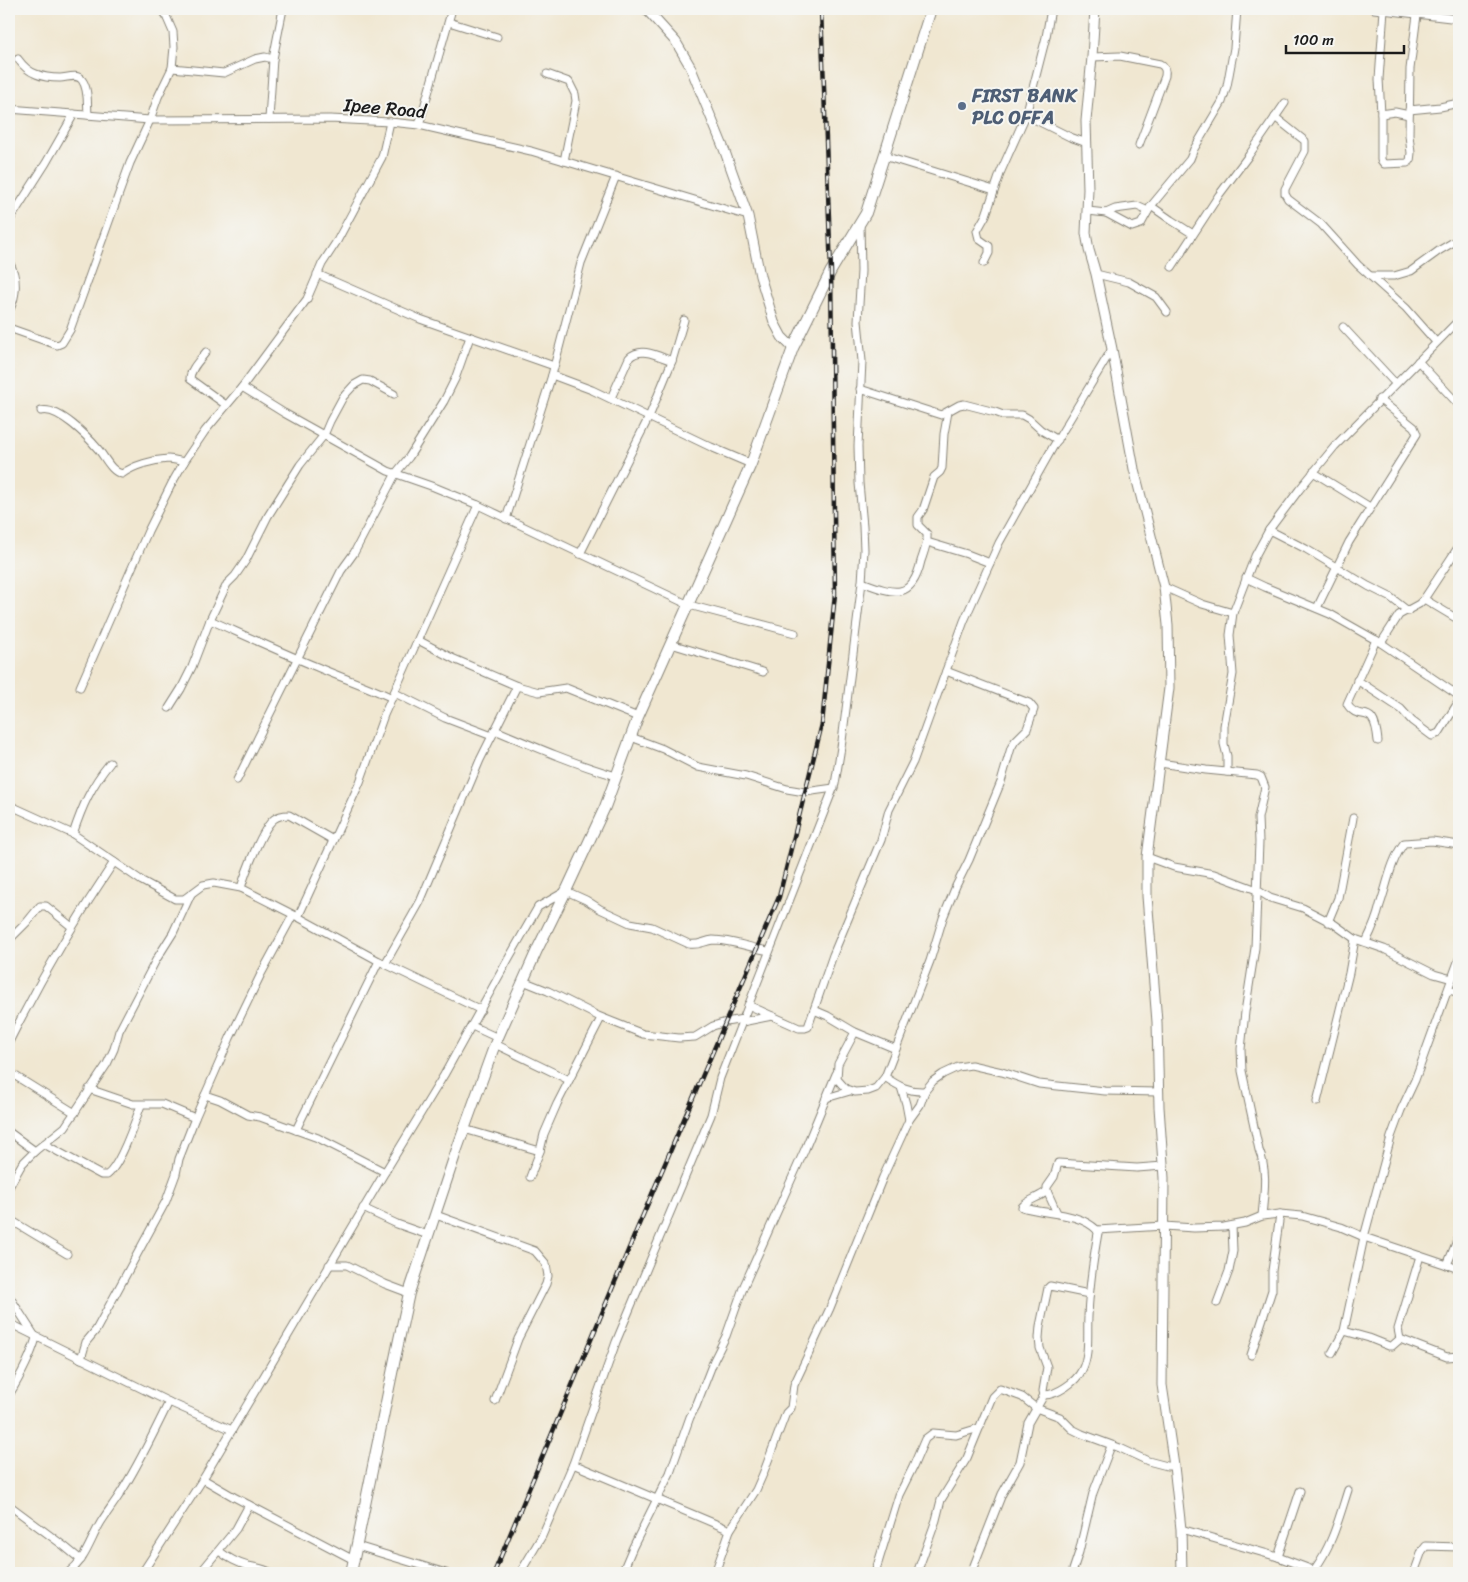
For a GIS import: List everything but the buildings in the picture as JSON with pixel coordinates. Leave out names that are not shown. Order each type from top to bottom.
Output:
[{"type":"main road","points":[[351,1573],[409,1293],[464,1129],[497,1041],[523,981],[605,807],[638,717],[751,464],[793,348],[831,271],[866,213],[931,9]]},
{"type":"street","points":[[9,328],[53,345],[62,343],[70,330],[130,163],[172,68],[173,32],[163,9]]},
{"type":"street","points":[[269,119],[273,59],[283,9]]},
{"type":"street","points":[[419,125],[452,9]]},
{"type":"street","points":[[646,9],[676,42],[690,66],[724,149],[748,216],[760,276],[774,322],[782,337],[793,348]]},
{"type":"street","points":[[984,263],[990,248],[979,239],[977,231],[986,216],[994,190],[1026,115],[1046,38],[1051,9]]},
{"type":"street","points":[[1095,9],[1086,121],[1088,211],[1086,233],[1112,349],[1134,469],[1164,587],[1168,625],[1169,688],[1147,857],[1147,896],[1157,1022],[1163,1166],[1162,1385],[1182,1529],[1182,1573]]},
{"type":"street","points":[[1088,211],[1106,213],[1132,226],[1141,224],[1150,208],[1187,164],[1222,102],[1234,48],[1237,9]]},
{"type":"street","points":[[1374,9],[1409,11],[1417,15],[1459,20]]},
{"type":"street","points":[[1384,10],[1378,79],[1381,114],[1381,160],[1384,164],[1407,164],[1410,161],[1410,69],[1417,15]]},
{"type":"street","points":[[449,22],[497,37]]},
{"type":"street","points":[[172,68],[224,73],[265,56],[273,59]]},
{"type":"street","points":[[1092,57],[1120,56],[1164,66],[1166,70],[1163,83],[1139,145]]},
{"type":"street","points":[[18,59],[29,70],[37,74],[56,78],[70,76],[80,78],[83,81],[86,92],[88,115]]},
{"type":"street","points":[[547,74],[569,82],[575,94],[574,110],[564,161]]},
{"type":"street","points":[[1172,267],[1285,103]]},
{"type":"street","points":[[1381,114],[1409,112],[1459,103]]},
{"type":"street","name":"Ipee Road","points":[[9,109],[150,120],[330,120],[419,125],[531,151],[748,216]]},
{"type":"street","points":[[9,221],[46,163],[74,114]]},
{"type":"street","points":[[1026,115],[1070,137],[1087,143]]},
{"type":"street","points":[[1275,117],[1305,141],[1306,146],[1285,189],[1288,199],[1321,224],[1370,276],[1406,308],[1436,342]]},
{"type":"street","points":[[80,687],[148,530],[184,462],[307,299],[322,264],[337,241],[377,168],[387,141],[390,122]]},
{"type":"street","points":[[884,156],[994,190]]},
{"type":"street","points":[[506,519],[552,375],[581,263],[616,176]]},
{"type":"street","points":[[1106,213],[1115,209],[1137,206],[1150,208],[1193,234]]},
{"type":"street","points":[[520,1573],[542,1536],[573,1464],[616,1342],[710,1115],[720,1078],[834,788],[842,742],[862,582],[864,550],[858,465],[862,361],[858,320],[861,271],[860,224]]},
{"type":"street","points":[[1370,276],[1394,276],[1410,272],[1440,250],[1459,240]]},
{"type":"street","points":[[9,262],[15,278],[15,295],[14,302],[9,311]]},
{"type":"street","points":[[317,274],[420,319],[554,366]]},
{"type":"street","points":[[1096,274],[1129,282],[1156,297],[1167,312]]},
{"type":"street","points":[[580,554],[650,417],[672,361],[684,320]]},
{"type":"street","points":[[1227,772],[1224,726],[1233,674],[1230,635],[1233,613],[1255,556],[1269,530],[1335,446],[1379,399],[1459,320]]},
{"type":"street","points":[[1343,327],[1395,383]]},
{"type":"street","points":[[237,780],[341,570],[354,553],[396,473],[409,457],[444,401],[470,337]]},
{"type":"street","points":[[748,1005],[803,1029],[808,1027],[833,955],[881,840],[889,810],[924,734],[964,621],[990,563],[999,543],[1112,349]]},
{"type":"street","points":[[206,352],[190,374],[190,379],[226,405]]},
{"type":"street","points":[[611,398],[629,358],[634,353],[652,354],[672,361]]},
{"type":"street","points":[[1418,361],[1459,405]]},
{"type":"street","points":[[552,375],[611,398],[711,447],[751,464]]},
{"type":"street","points":[[169,708],[192,667],[210,620],[227,584],[243,564],[268,516],[300,465],[324,436],[343,397],[363,380],[370,381],[394,394]]},
{"type":"street","points":[[242,387],[284,413],[388,471],[478,505],[689,605],[795,633]]},
{"type":"street","points":[[860,389],[941,415],[964,404],[1003,415],[1022,415],[1058,440]]},
{"type":"street","points":[[1316,608],[1349,542],[1417,434],[1414,427],[1379,399]]},
{"type":"street","points":[[42,411],[49,410],[61,415],[92,442],[118,473],[122,474],[130,468],[168,459],[184,462]]},
{"type":"street","points":[[862,582],[896,592],[911,586],[919,572],[927,542],[927,534],[918,525],[918,517],[923,510],[934,476],[942,468],[948,412]]},
{"type":"street","points":[[1313,472],[1370,507]]},
{"type":"street","points":[[80,1358],[86,1342],[96,1330],[166,1201],[194,1118],[257,982],[296,916],[334,840],[360,782],[393,696],[478,505]]},
{"type":"street","points":[[1269,530],[1306,549],[1408,610]]},
{"type":"street","points":[[927,542],[990,563]]},
{"type":"street","points":[[1378,741],[1376,723],[1373,718],[1368,714],[1353,711],[1347,704],[1357,680],[1378,641],[1399,615],[1419,604],[1424,599],[1459,546]]},
{"type":"street","points":[[1246,578],[1265,588],[1330,614],[1378,641],[1459,696]]},
{"type":"street","points":[[1164,587],[1202,604],[1233,613]]},
{"type":"street","points":[[1424,599],[1459,620]]},
{"type":"street","points":[[210,620],[346,680],[393,696],[446,718],[616,776]]},
{"type":"street","points":[[418,640],[454,659],[517,686],[539,692],[566,688],[638,717]]},
{"type":"street","points":[[671,644],[763,672]]},
{"type":"street","points":[[826,1098],[850,1091],[872,1090],[879,1086],[885,1077],[930,961],[943,918],[1001,782],[1011,748],[1015,740],[1027,729],[1034,709],[1029,703],[946,671]]},
{"type":"street","points":[[1357,680],[1401,709],[1412,721],[1432,736],[1439,733],[1459,701]]},
{"type":"street","points":[[296,1130],[382,963],[420,902],[480,760],[517,686]]},
{"type":"street","points":[[631,737],[663,749],[698,767],[746,776],[787,789],[805,792],[834,788]]},
{"type":"street","points":[[1160,763],[1257,775],[1261,777],[1265,787],[1258,818],[1259,842],[1255,948],[1244,1012],[1241,1049],[1242,1070],[1259,1150],[1264,1161],[1265,1176],[1262,1216]]},
{"type":"street","points":[[73,834],[88,794],[110,764]]},
{"type":"street","points":[[9,805],[73,834],[142,881],[175,898],[184,899],[202,886],[214,883],[241,888],[382,963],[481,1010]]},
{"type":"street","points":[[241,888],[250,859],[268,824],[274,819],[289,815],[334,840]]},
{"type":"street","points":[[1328,922],[1338,898],[1353,818]]},
{"type":"street","points":[[1366,942],[1374,924],[1398,851],[1404,843],[1432,841],[1459,845]]},
{"type":"street","points":[[1147,857],[1174,867],[1209,873],[1257,890],[1270,898],[1303,908],[1355,939],[1384,949],[1434,974],[1452,980]]},
{"type":"street","points":[[9,1042],[72,927],[114,862]]},
{"type":"street","points":[[142,1573],[203,1479],[444,1075],[538,907],[566,891],[630,923],[652,927],[695,946],[712,940],[769,951]]},
{"type":"street","points":[[9,1187],[22,1164],[65,1126],[107,1064],[119,1031],[156,960],[174,933],[193,892]]},
{"type":"street","points":[[9,940],[40,906],[46,906],[72,927]]},
{"type":"street","points":[[1317,1102],[1355,939]]},
{"type":"street","points":[[1332,1353],[1344,1331],[1364,1237],[1391,1137],[1415,1080],[1459,959]]},
{"type":"street","points":[[523,981],[548,991],[601,1018],[643,1034],[679,1038],[695,1037],[713,1026],[726,1022],[772,1016]]},
{"type":"street","points":[[1449,990],[1459,993]]},
{"type":"street","points":[[814,1010],[855,1032],[896,1049]]},
{"type":"street","points":[[530,1177],[544,1134],[601,1018]]},
{"type":"street","points":[[472,1026],[569,1080]]},
{"type":"street","points":[[850,1091],[838,1082],[837,1071],[838,1064],[855,1032]]},
{"type":"street","points":[[715,1573],[730,1530],[756,1490],[786,1413],[791,1408],[794,1385],[830,1308],[883,1177],[909,1120],[920,1105],[925,1091],[933,1081],[961,1066],[971,1065],[1002,1072],[1039,1084],[1105,1091],[1159,1092]]},
{"type":"street","points":[[622,1573],[670,1474],[690,1417],[726,1336],[743,1288],[837,1071]]},
{"type":"street","points":[[9,1072],[75,1113]]},
{"type":"street","points":[[885,1077],[900,1087],[917,1092],[925,1091]]},
{"type":"street","points":[[900,1087],[909,1120]]},
{"type":"street","points":[[89,1089],[133,1104],[162,1104],[194,1118]]},
{"type":"street","points":[[205,1095],[220,1100],[248,1115],[260,1117],[334,1145],[361,1161],[385,1172]]},
{"type":"street","points":[[44,1144],[101,1175],[106,1175],[118,1161],[141,1105]]},
{"type":"street","points":[[464,1129],[540,1151]]},
{"type":"street","points":[[9,1132],[35,1151]]},
{"type":"street","points":[[1057,1213],[1047,1187],[1054,1177],[1058,1164],[1137,1168],[1163,1166]]},
{"type":"street","points":[[1047,1191],[1027,1202],[1022,1207],[1035,1211],[1057,1213],[1082,1220],[1097,1230],[1164,1226],[1194,1228],[1232,1226],[1246,1223],[1262,1216],[1280,1214],[1316,1219],[1459,1269]]},
{"type":"street","points":[[364,1208],[397,1224],[428,1235]]},
{"type":"street","points":[[1251,1355],[1272,1290],[1272,1271],[1280,1214]]},
{"type":"street","points":[[436,1215],[535,1251],[546,1264],[548,1276],[546,1284],[518,1339],[495,1401]]},
{"type":"street","points":[[9,1219],[67,1254]]},
{"type":"street","points":[[1217,1303],[1229,1271],[1233,1251],[1232,1226]]},
{"type":"street","points":[[1044,1395],[1053,1394],[1065,1387],[1081,1371],[1087,1349],[1089,1294],[1097,1230]]},
{"type":"street","points":[[1448,1265],[1459,1236]]},
{"type":"street","points":[[1400,1339],[1398,1329],[1420,1256]]},
{"type":"street","points":[[329,1265],[347,1265],[385,1284],[409,1293]]},
{"type":"street","points":[[971,1573],[1002,1494],[1020,1462],[1026,1430],[1044,1395],[1047,1367],[1040,1348],[1039,1338],[1048,1288],[1050,1286],[1089,1294]]},
{"type":"street","points":[[9,1296],[36,1338],[32,1353],[9,1396]]},
{"type":"street","points":[[9,1323],[169,1402],[232,1430]]},
{"type":"street","points":[[1344,1331],[1388,1346],[1392,1346],[1400,1339]]},
{"type":"street","points":[[1400,1339],[1447,1357],[1459,1356]]},
{"type":"street","points":[[917,1573],[941,1500],[967,1458],[992,1397],[1000,1389],[1022,1397],[1036,1408],[1060,1417],[1072,1430],[1148,1461],[1166,1466],[1174,1466]]},
{"type":"street","points":[[68,1573],[76,1567],[90,1546],[98,1527],[142,1456],[169,1402]]},
{"type":"street","points":[[875,1573],[899,1495],[925,1439],[933,1433],[956,1435],[979,1428]]},
{"type":"street","points":[[1072,1573],[1080,1552],[1093,1493],[1111,1446]]},
{"type":"street","points":[[573,1464],[730,1530]]},
{"type":"street","points":[[203,1479],[354,1560]]},
{"type":"street","points":[[1182,1529],[1318,1572],[1321,1560],[1335,1532],[1348,1490]]},
{"type":"street","points":[[1278,1558],[1300,1491]]},
{"type":"street","points":[[9,1505],[81,1560]]},
{"type":"street","points":[[200,1573],[236,1529],[249,1505]]},
{"type":"street","points":[[357,1546],[446,1573]]},
{"type":"street","points":[[1414,1573],[1422,1551],[1426,1546],[1459,1547]]},
{"type":"street","points":[[219,1551],[230,1560],[266,1569],[271,1573]]},
{"type":"railway","points":[[494,1573],[637,1229],[779,897],[822,724],[835,594],[831,271],[821,9]]},
{"type":"place","name":"FIRST BANK PLC OFFA","points":[[962,106]]}]
